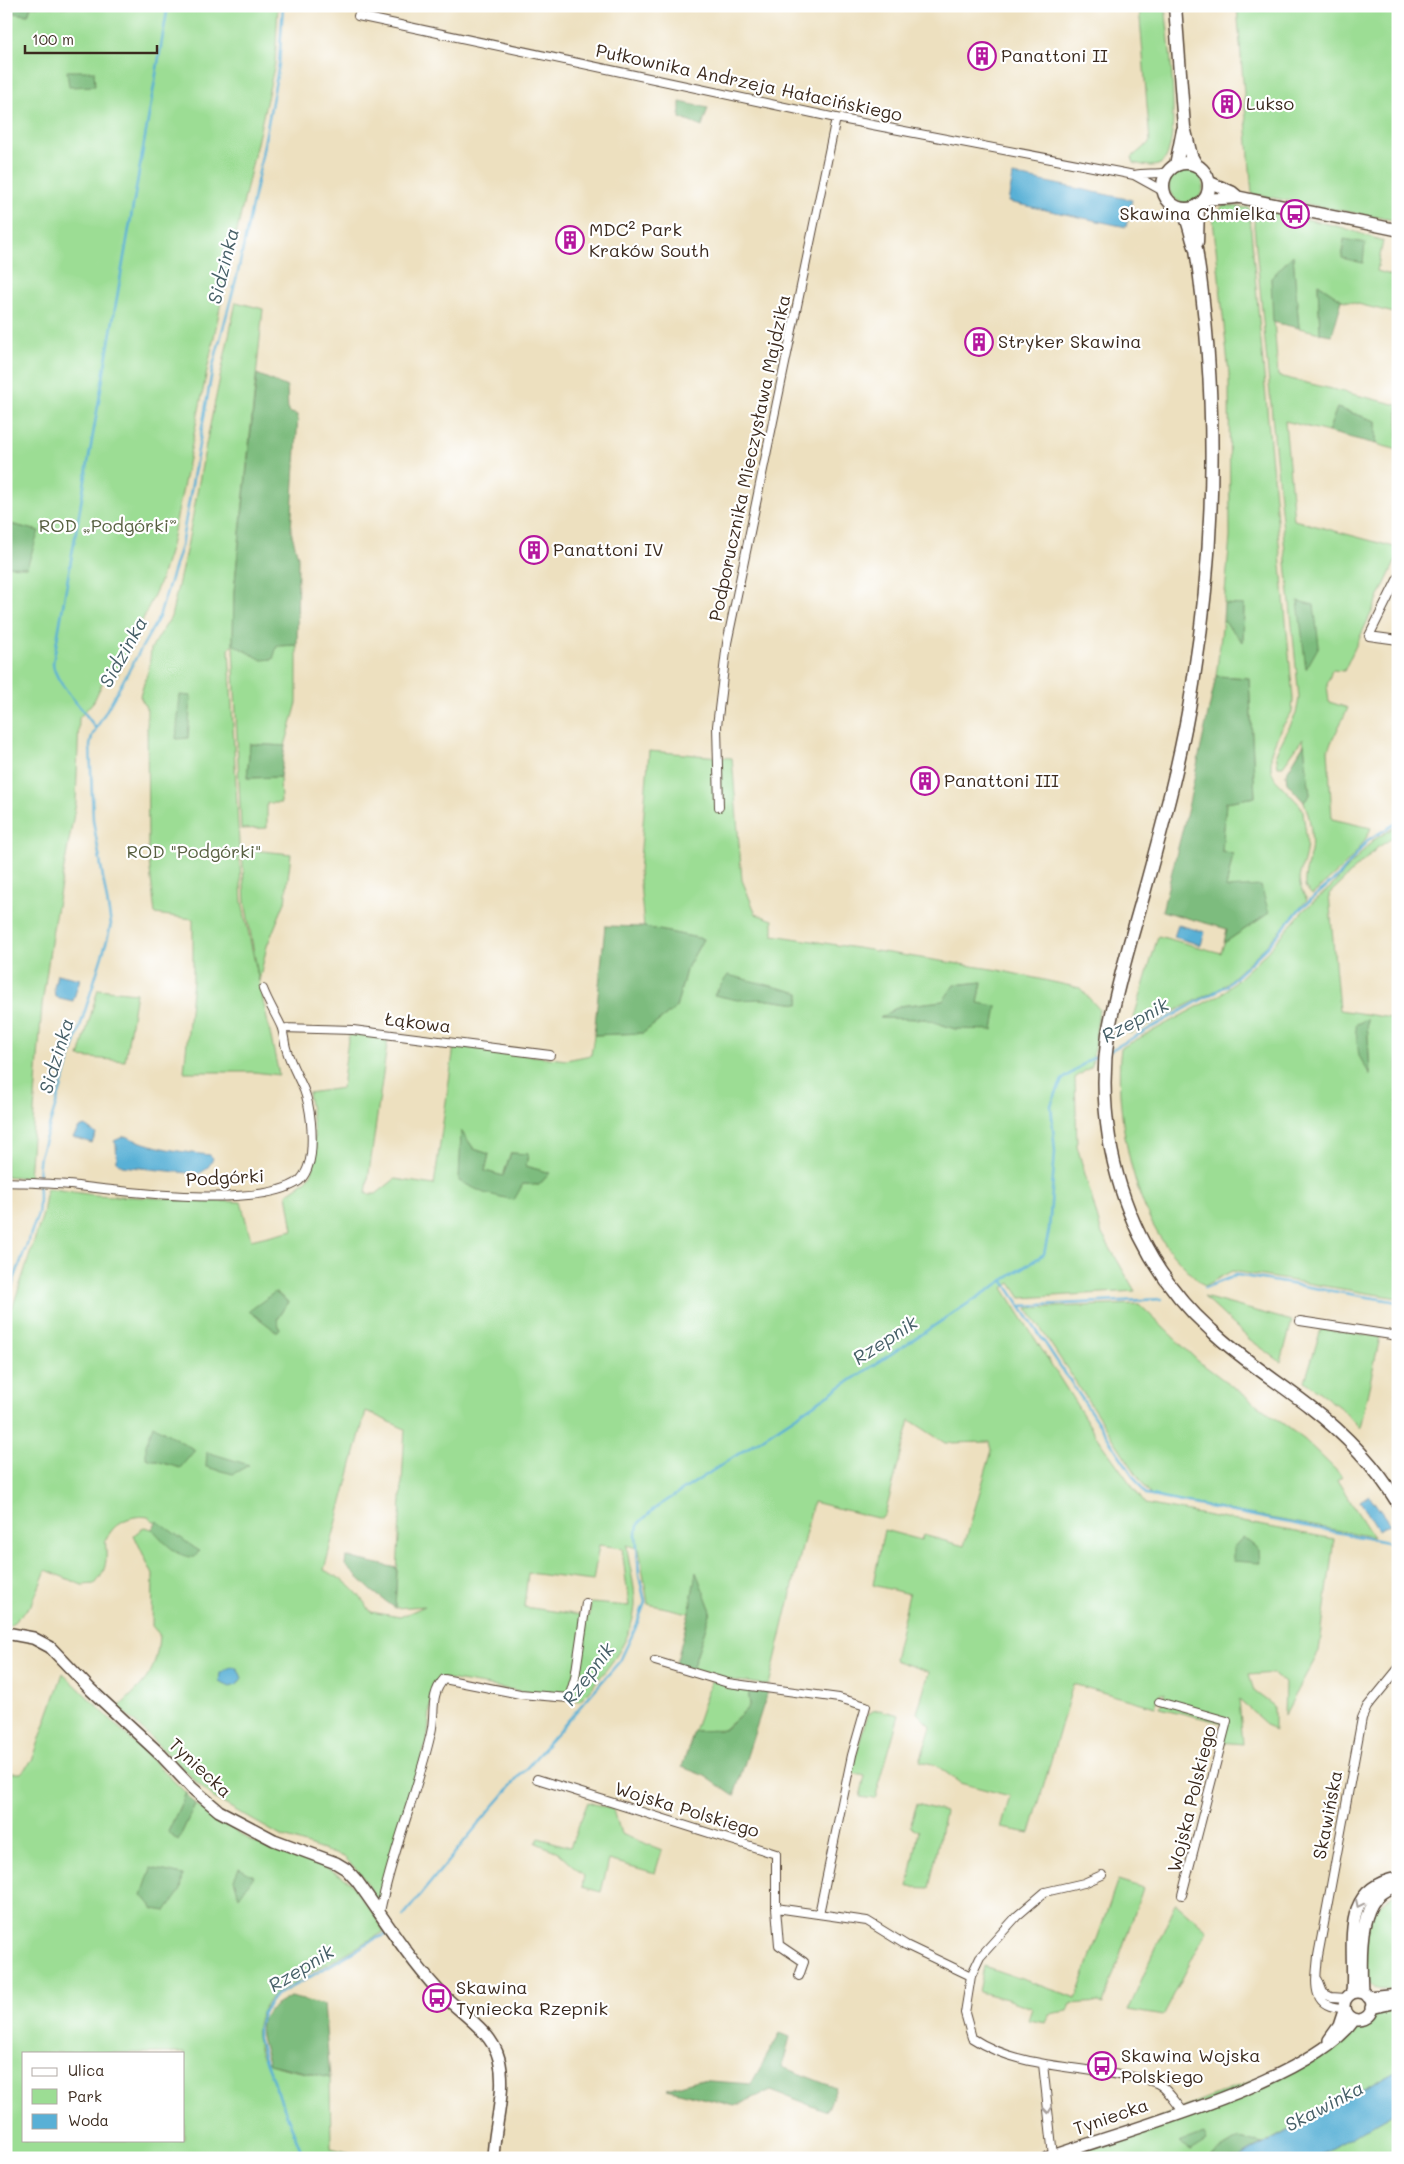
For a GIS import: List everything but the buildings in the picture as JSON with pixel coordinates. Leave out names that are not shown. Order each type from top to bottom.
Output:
[{"type":"main road","points":[[1175,6],[1184,127],[1191,156],[1196,165]]},
{"type":"main road","points":[[1184,127],[1172,168],[1163,181],[1163,191],[1169,202],[1179,208],[1187,218],[1190,237],[1196,250]]},
{"type":"main road","points":[[1172,168],[1186,162],[1196,165],[1203,170],[1209,182],[1208,192],[1201,203],[1196,250],[1202,290],[1211,411],[1211,482],[1206,588],[1187,722],[1168,806],[1108,1037],[1106,1117],[1115,1170],[1130,1213],[1146,1246],[1182,1300],[1210,1330],[1244,1358],[1311,1407],[1350,1441],[1378,1473],[1398,1503]]},
{"type":"main road","points":[[1179,208],[1189,209],[1201,203]]},
{"type":"street","name":"Pułkownika Andrzeja Hałacińskiego","points":[[358,16],[836,118],[1134,175],[1141,173],[1157,174],[1172,168]]},
{"type":"street","name":"Podporucznika Mieczysława Majdzika","points":[[720,807],[717,726],[727,643],[836,118]]},
{"type":"street","name":"Pułkownika Andrzeja Hałacińskiego","points":[[1134,175],[1139,180],[1157,186],[1163,191]]},
{"type":"street","points":[[1209,182],[1238,197],[1398,230]]},
{"type":"street","points":[[1201,203],[1215,198],[1231,199],[1238,197]]},
{"type":"street","points":[[1398,578],[1369,636],[1398,640]]},
{"type":"street","name":"Podgórki","points":[[6,1182],[156,1194],[225,1197],[250,1195],[280,1189],[299,1180],[307,1169],[311,1154],[309,1112],[305,1093],[286,1049],[282,1028],[263,989]]},
{"type":"street","name":"Łąkowa","points":[[282,1028],[353,1030],[550,1055]]},
{"type":"street","points":[[1300,1321],[1398,1336]]},
{"type":"street","points":[[380,1912],[388,1874],[431,1731],[435,1689],[444,1679],[520,1694],[569,1698],[575,1678],[586,1603]]},
{"type":"street","name":"Tyniecka","points":[[6,1633],[32,1638],[50,1646],[91,1690],[161,1755],[203,1798],[219,1811],[244,1826],[274,1840],[322,1857],[346,1870],[357,1881],[436,1988],[472,2021],[496,2049],[502,2082],[492,2158]]},
{"type":"street","points":[[655,1661],[728,1683],[839,1698],[866,1706],[852,1756],[819,1914]]},
{"type":"street","name":"Skawińska","points":[[1355,2001],[1331,1997],[1323,1993],[1317,1978],[1318,1956],[1362,1718],[1368,1707],[1398,1669]]},
{"type":"street","name":"Wojska Polskiego","points":[[1159,1702],[1227,1721],[1182,1895]]},
{"type":"street","name":"Wojska Polskiego","points":[[536,1779],[776,1854],[776,1908],[779,1944],[804,1962],[799,1976]]},
{"type":"street","points":[[1102,1875],[1084,1883],[1045,1892],[1017,1916],[980,1957],[971,1976],[965,2013],[972,2038],[984,2045],[1043,2064],[1147,2080],[1160,2085],[1183,2111]]},
{"type":"street","points":[[1354,2020],[1354,1919],[1357,1907],[1362,1897],[1372,1888],[1384,1881],[1398,1878]]},
{"type":"street","points":[[1355,2001],[1366,1915],[1378,1897],[1388,1889],[1398,1887]]},
{"type":"street","points":[[776,1908],[868,1921],[906,1945],[971,1976]]},
{"type":"street","points":[[1355,2001],[1398,1994]]},
{"type":"street","points":[[1355,2001],[1398,2002]]},
{"type":"street","name":"Tyniecka","points":[[1050,2157],[1183,2111],[1272,2076],[1322,2048],[1342,2035],[1354,2020],[1367,2016],[1355,2001],[1322,2048]]},
{"type":"street","points":[[1043,2064],[1050,2157]]},
{"type":"green space","points":[[6,6],[31,6],[28,15],[6,12]]},
{"type":"green space","name":"ROD „Podgórki”","points":[[31,6],[98,8],[101,6],[278,6],[275,63],[222,298],[171,546],[159,584],[117,676],[106,675],[94,701],[79,718],[76,803],[54,922],[42,1005],[29,1178],[6,1176],[6,566],[27,567],[38,531],[6,523],[6,12],[28,15]]},
{"type":"green space","points":[[1139,6],[1165,6],[1169,40],[1173,90],[1171,138],[1167,155],[1160,164],[1154,166],[1134,163],[1132,157],[1150,142]]},
{"type":"green space","points":[[1237,6],[1398,6],[1398,175],[1395,178],[1398,221],[1252,194]]},
{"type":"green space","points":[[67,71],[94,71],[95,86],[69,87]]},
{"type":"green space","points":[[680,102],[708,108],[702,127],[680,118]]},
{"type":"green space","points":[[1186,169],[1198,174],[1203,186],[1198,198],[1186,203],[1174,198],[1169,186],[1174,174]]},
{"type":"green space","points":[[1223,205],[1249,208],[1293,699],[1292,712],[1280,730],[1271,752],[1271,770],[1275,779],[1300,805],[1303,811],[1306,846],[1305,859],[1299,880],[1307,900],[1265,947],[1221,988],[1129,1034],[1158,936],[1221,953],[1224,943],[1269,913],[1226,888],[1233,854],[1222,851],[1226,802],[1255,797],[1249,678],[1216,676],[1223,620],[1243,642],[1244,606],[1224,604],[1230,537],[1229,374],[1213,219]]},
{"type":"green space","points":[[1261,209],[1341,227],[1383,241],[1377,271],[1398,277],[1398,314],[1342,300],[1318,284],[1320,333],[1299,328],[1293,256],[1271,278],[1278,376],[1398,405],[1398,450],[1376,444],[1376,421],[1337,408],[1328,432],[1285,421],[1294,520],[1398,548],[1398,556],[1344,671],[1332,670],[1327,685],[1329,702],[1348,708],[1328,749],[1332,819],[1371,828],[1353,856],[1312,895],[1305,887],[1312,840],[1304,802],[1310,795],[1303,738],[1283,766],[1278,766],[1276,753],[1296,714],[1299,698],[1254,226],[1255,210]]},
{"type":"green space","points":[[1344,239],[1365,243],[1363,263],[1342,258]]},
{"type":"green space","points":[[1293,255],[1299,328],[1273,322],[1271,278]]},
{"type":"green space","points":[[1318,284],[1342,300],[1332,335],[1320,333]]},
{"type":"green space","name":"ROD \"Podgórki\"","points":[[236,302],[263,309],[234,591],[233,644],[297,645],[297,703],[285,746],[250,744],[247,778],[280,777],[281,803],[267,803],[267,828],[241,829],[233,645],[229,648],[242,902],[279,1075],[254,1072],[184,1072],[193,980],[193,919],[155,914],[148,852],[147,710],[140,696],[149,668],[151,649],[171,617]]},
{"type":"green space","points":[[257,374],[287,387],[288,412],[298,415],[291,531],[298,557],[297,645],[277,646],[273,659],[262,660],[233,644],[234,591]]},
{"type":"green space","points":[[1337,408],[1376,421],[1376,444],[1328,432]]},
{"type":"green space","points":[[6,523],[39,531],[27,567],[6,566]]},
{"type":"green space","points":[[1298,601],[1314,605],[1319,646],[1306,669]]},
{"type":"green space","points":[[1224,604],[1244,605],[1243,642],[1223,620]]},
{"type":"green space","points":[[1216,676],[1249,678],[1255,797],[1226,802],[1222,851],[1233,854],[1226,888],[1261,886],[1269,913],[1224,943],[1227,929],[1162,911],[1188,808]]},
{"type":"green space","points":[[180,695],[191,696],[188,738],[176,739]]},
{"type":"green space","points":[[250,744],[285,746],[280,777],[247,778]]},
{"type":"green space","points":[[1304,744],[1310,795],[1304,802],[1287,783],[1286,774]]},
{"type":"green space","points":[[649,751],[732,758],[742,880],[756,914],[773,920],[773,935],[998,970],[1080,988],[1099,1009],[1092,1066],[1075,1078],[1077,1146],[1102,1234],[1135,1291],[1021,1298],[1011,1283],[1003,1288],[1095,1434],[1145,1504],[1334,1539],[1319,1652],[1284,1716],[1285,1683],[1273,1673],[1249,1675],[1254,1691],[1274,1706],[1274,1731],[1239,1700],[1243,1744],[1219,1742],[1223,1723],[1160,1708],[1165,1693],[1160,1693],[1155,1707],[1073,1684],[1030,1833],[1001,1828],[1010,1796],[960,1783],[936,1765],[920,1761],[931,1727],[917,1713],[929,1672],[894,1660],[909,1594],[873,1585],[884,1530],[921,1540],[923,1535],[964,1546],[992,1450],[990,1442],[945,1443],[910,1420],[885,1514],[881,1519],[813,1502],[769,1685],[730,1680],[692,1669],[711,1611],[696,1573],[689,1613],[648,1604],[639,1549],[627,1545],[635,1598],[635,1606],[628,1634],[615,1658],[580,1701],[442,1678],[432,1683],[428,1735],[380,1907],[363,1876],[344,1857],[281,1836],[212,1797],[119,1707],[143,1683],[153,1667],[158,1647],[159,1634],[152,1626],[153,1575],[134,1535],[144,1527],[152,1529],[177,1553],[198,1551],[148,1517],[129,1518],[118,1524],[109,1534],[106,1541],[104,1569],[95,1584],[82,1585],[46,1570],[32,1604],[10,1626],[6,1625],[6,1312],[13,1306],[43,1214],[47,1188],[94,1195],[241,1202],[251,1240],[293,1230],[287,1194],[309,1177],[314,1166],[315,1157],[314,1134],[308,1093],[342,1088],[349,1031],[388,1038],[366,1194],[376,1194],[395,1179],[434,1185],[454,1046],[566,1060],[591,1055],[594,1035],[643,1033],[676,1008],[686,970],[703,939],[644,927],[639,872]],"holes":[[[982,982],[978,1003],[955,1029],[925,1019],[881,1018],[899,1006],[944,1001],[954,985]],[[800,993],[799,1004],[761,999]],[[462,1132],[474,1149],[489,1154],[485,1171],[503,1176],[511,1153],[528,1154],[526,1166],[549,1173],[539,1185],[459,1180]],[[276,1292],[288,1302],[277,1319]],[[366,1411],[405,1429],[395,1608],[425,1606],[400,1617],[371,1612],[351,1587],[324,1570]],[[599,1545],[622,1548],[629,1606],[591,1603],[589,1616],[524,1607],[528,1573],[593,1581]]]},
{"type":"green space","points":[[1398,825],[1398,834],[1377,848],[1329,894],[1339,1010],[1398,1019],[1398,1298],[1232,1271],[1204,1286],[1180,1262],[1158,1234],[1139,1193],[1126,1144],[1122,1118],[1119,1069],[1121,1048],[1223,993],[1267,952],[1304,910],[1331,887],[1372,841]],"holes":[[[1367,1020],[1370,1074],[1355,1025]]]},
{"type":"green space","points":[[242,849],[291,854],[285,902],[267,946],[259,981],[245,902]]},
{"type":"green space","points":[[605,926],[644,927],[703,939],[686,970],[676,1008],[643,1033],[594,1035]]},
{"type":"green space","points":[[728,975],[800,993],[799,1004],[761,999],[737,1000],[714,995]]},
{"type":"green space","points":[[982,982],[978,1003],[997,1006],[993,1030],[955,1029],[925,1019],[880,1018],[899,1006],[943,1001],[954,985]]},
{"type":"green space","points":[[98,989],[136,993],[125,1061],[79,1057]]},
{"type":"green space","points":[[1367,1019],[1370,1075],[1359,1056],[1355,1025]]},
{"type":"green space","points":[[461,1131],[474,1149],[489,1154],[485,1171],[503,1176],[511,1153],[528,1154],[526,1166],[550,1173],[539,1185],[523,1184],[514,1200],[484,1193],[459,1181]]},
{"type":"green space","points":[[275,1292],[288,1302],[277,1319],[280,1330],[277,1332],[249,1311]]},
{"type":"green space","points":[[1204,1297],[1292,1321],[1281,1362],[1249,1339]]},
{"type":"green space","points":[[1139,1304],[1198,1361],[1305,1440],[1342,1476],[1337,1480],[1373,1537],[1151,1496],[1027,1308]]},
{"type":"green space","points":[[1321,1329],[1380,1337],[1360,1428],[1339,1407],[1305,1381]]},
{"type":"green space","points":[[153,1425],[195,1450],[180,1468],[146,1458],[146,1445]]},
{"type":"green space","points":[[207,1452],[249,1465],[233,1474],[206,1467]]},
{"type":"green space","points":[[157,1521],[199,1551],[195,1557],[182,1555],[166,1544],[152,1529]]},
{"type":"green space","points":[[1243,1537],[1259,1550],[1260,1563],[1233,1561],[1233,1548]]},
{"type":"green space","points":[[346,1557],[397,1568],[395,1608],[372,1591],[345,1565]]},
{"type":"green space","points":[[696,1572],[711,1611],[692,1669],[676,1664],[689,1613]]},
{"type":"green space","points":[[63,1673],[186,1793],[168,1832],[178,1841],[195,1804],[253,1842],[326,1867],[348,1880],[378,1920],[384,1932],[277,1992],[267,2003],[260,2015],[257,2035],[261,2054],[269,2063],[330,2078],[331,2148],[371,2158],[6,2158],[6,1773],[21,1773],[32,1761]]},
{"type":"green space","points":[[711,1681],[748,1687],[750,1706],[723,1730],[694,1731]]},
{"type":"green space","points":[[748,1687],[768,1691],[734,1796],[705,1776],[682,1767],[694,1731],[724,1730],[750,1706]]},
{"type":"green space","points":[[879,1710],[899,1715],[875,1799],[860,1797],[865,1776],[851,1773],[867,1715]]},
{"type":"green space","points":[[186,1793],[195,1804],[178,1841],[168,1832]]},
{"type":"green space","points":[[588,1802],[614,1810],[621,1834],[662,1850],[655,1873],[609,1860],[601,1892],[582,1887],[584,1876],[558,1852],[536,1843],[539,1838],[570,1847]]},
{"type":"green space","points":[[917,1804],[945,1812],[929,1888],[908,1887],[919,1831],[910,1826]]},
{"type":"green space","points":[[151,1868],[183,1875],[181,1890],[166,1911],[154,1909],[142,1895]]},
{"type":"green space","points":[[239,1868],[254,1876],[239,1897],[234,1879]]},
{"type":"green space","points":[[1118,1880],[1143,1888],[1103,2004],[1099,2002],[1071,2004],[1068,2011],[1049,2014],[1045,2023],[1028,2020],[1032,2008],[979,1992],[984,1966],[1076,1998]]},
{"type":"green space","points":[[1398,1893],[1398,1989],[1378,1989],[1371,1985],[1367,1976],[1364,1975],[1369,1927],[1372,1916],[1378,1907],[1386,1899]]},
{"type":"green space","points":[[1176,1903],[1207,1930],[1163,2016],[1128,2010]]},
{"type":"green space","points":[[291,1997],[324,2005],[330,2078],[269,2064],[260,2031],[261,2023],[269,2010]]},
{"type":"green space","points":[[1398,2006],[1398,2070],[1263,2144],[1239,2139],[1208,2158],[1059,2158],[1329,2050],[1357,2025],[1368,2021],[1379,2011]]},
{"type":"green space","points":[[780,2033],[790,2037],[782,2067],[836,2088],[827,2111],[771,2090],[735,2106],[667,2089],[697,2080],[751,2084]]},
{"type":"green space","points":[[1398,2110],[1398,2158],[1315,2158]]},
{"type":"green space","points":[[1204,2134],[1207,2141],[1191,2151],[1179,2143]]},
{"type":"green space","points":[[1239,2139],[1263,2144],[1239,2158],[1208,2158]]},
{"type":"water","points":[[1013,175],[1132,200],[1126,227],[1008,202]]},
{"type":"water","points":[[1178,925],[1205,932],[1201,945],[1174,937]]},
{"type":"water","points":[[57,974],[80,979],[73,1001],[55,997],[54,988]]},
{"type":"water","points":[[85,1126],[96,1134],[92,1143],[73,1137],[79,1128]]},
{"type":"water","points":[[125,1136],[177,1151],[210,1155],[213,1158],[203,1172],[197,1174],[122,1166],[117,1162],[116,1144],[114,1141]]},
{"type":"water","points":[[1369,1495],[1390,1524],[1378,1530],[1360,1501]]},
{"type":"water","points":[[232,1666],[238,1669],[242,1678],[237,1685],[230,1687],[219,1682],[220,1673]]},
{"type":"water","points":[[1398,2070],[1398,2110],[1315,2158],[1239,2158]]},
{"type":"waterway","points":[[96,729],[58,678],[53,663],[168,6]]},
{"type":"waterway","name":"Sidzinka","points":[[6,1302],[38,1214],[38,1170],[40,1156],[111,924],[93,820],[90,745],[92,736],[159,617],[181,546],[213,366],[238,272],[258,177],[279,64],[283,6]]},
{"type":"waterway","name":"Rzepnik","points":[[1111,1050],[1226,986],[1268,946],[1299,910],[1341,874],[1368,840],[1398,822]]},
{"type":"waterway","name":"Rzepnik","points":[[403,1916],[490,1810],[620,1661],[645,1602],[639,1575],[636,1534],[639,1523],[654,1509],[1044,1254],[1049,1230],[1055,1152],[1051,1105],[1062,1080],[1089,1060],[1101,1054]]},
{"type":"waterway","points":[[1204,1288],[1237,1275],[1398,1302]]},
{"type":"waterway","points":[[1003,1280],[1146,1495],[1397,1544]]},
{"type":"waterway","points":[[1020,1306],[1162,1299]]},
{"type":"waterway","name":"Rzepnik","points":[[304,2158],[264,2058],[258,2038],[258,2027],[262,2013],[276,1995],[375,1939],[388,1934]]},
{"type":"place","name":"Panattoni II","points":[[982,56]]},
{"type":"place","name":"Lukso","points":[[1227,104]]},
{"type":"place","name":"Skawina Chmielka","points":[[1295,214]]},
{"type":"place","name":"MDC² Park Kraków South","points":[[570,240]]},
{"type":"place","name":"Stryker Skawina","points":[[979,342]]},
{"type":"place","name":"Panattoni IV","points":[[534,550]]},
{"type":"place","name":"Panattoni III","points":[[925,781]]},
{"type":"place","name":"Skawina Tyniecka Rzepnik","points":[[437,1998]]},
{"type":"place","name":"Skawina Wojska Polskiego","points":[[1102,2066]]},
{"type":"water label","name":"Skawinka","points":[[1324,2106]]}]
